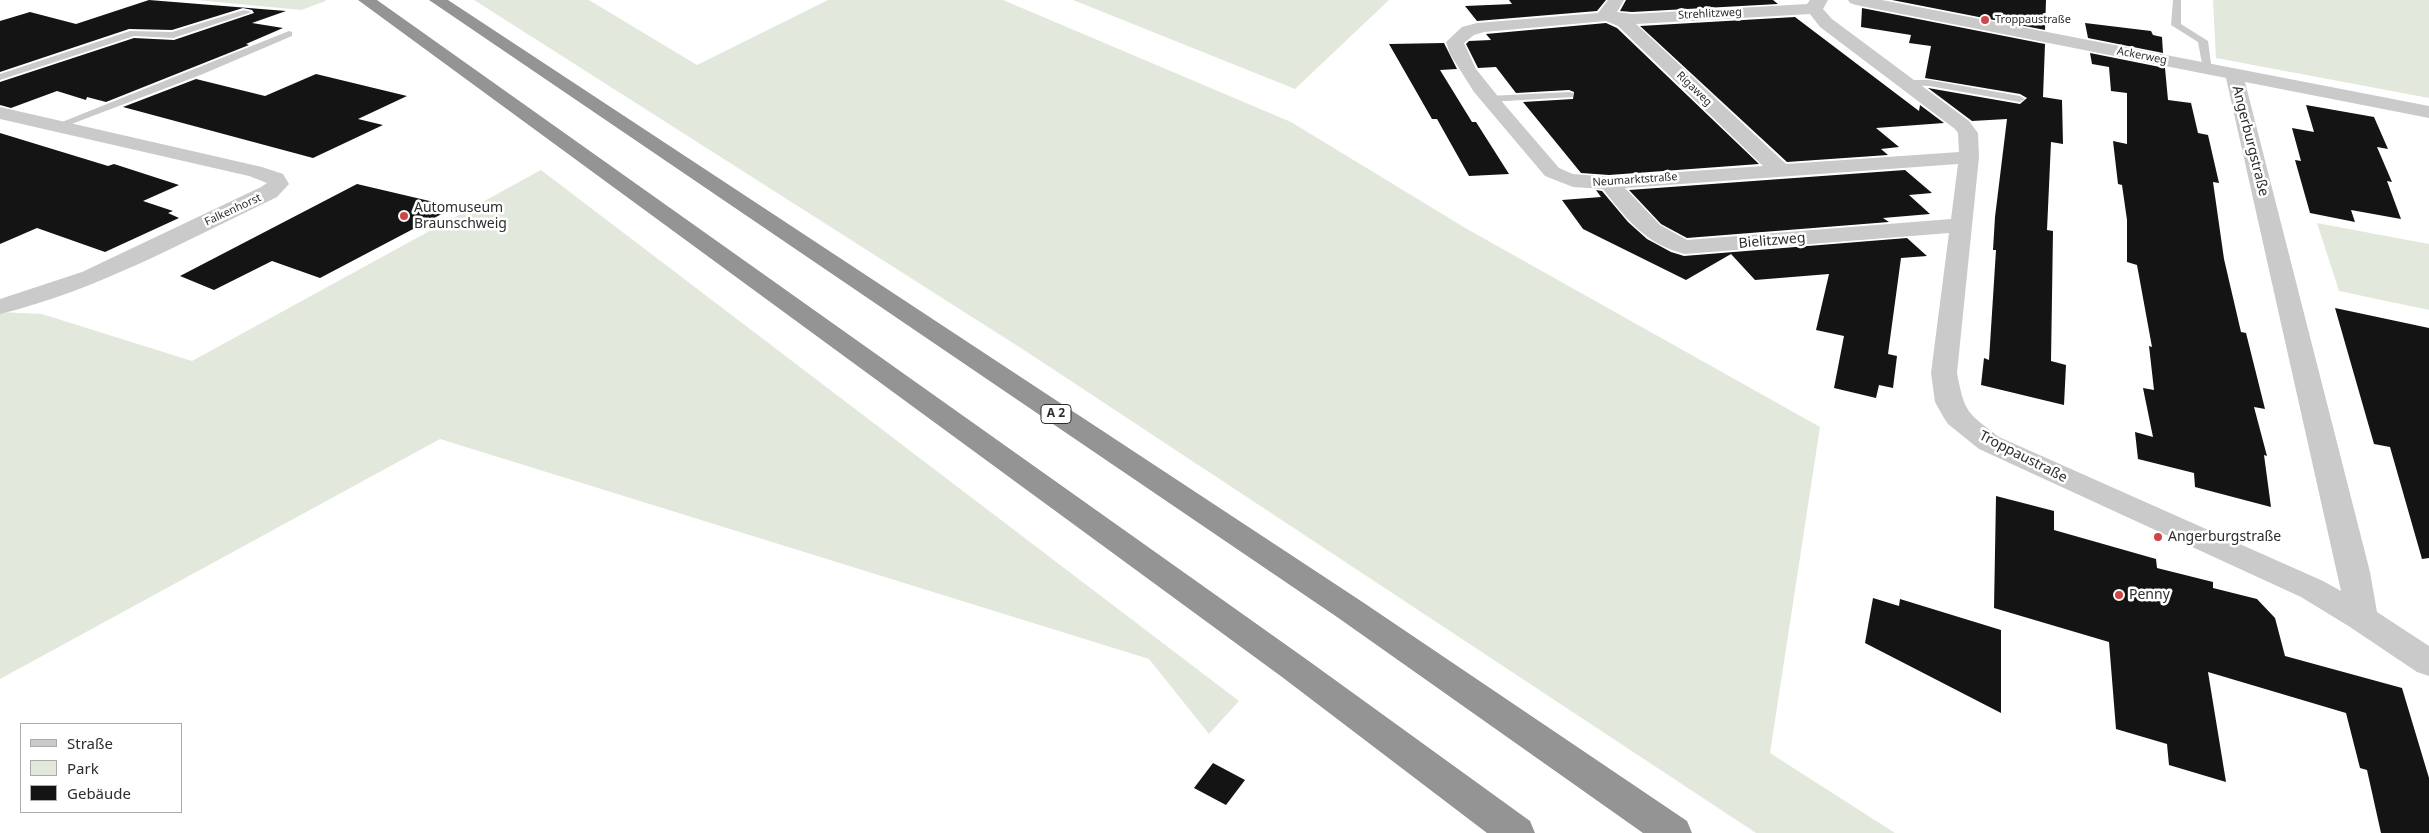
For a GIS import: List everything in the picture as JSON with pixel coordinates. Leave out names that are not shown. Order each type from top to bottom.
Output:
[{"type":"highway","points":[[366,0],[1294,668],[1516,833]]},
{"type":"highway","name":"A 2","points":[[437,0],[1349,609],[1673,833]]},
{"type":"street","name":"Ackerweg","points":[[1856,0],[2429,112]]},
{"type":"street","name":"Strehlitzweg","points":[[1611,8],[1632,19],[1817,4]]},
{"type":"street","name":"Troppaustraße","points":[[1817,4],[1826,23],[1962,125],[1968,133],[1969,157],[1944,373],[1948,402],[1958,418],[1989,443],[2084,487],[2214,543],[2312,589],[2362,618],[2429,663]]},
{"type":"street","points":[[1556,7],[1569,21]]},
{"type":"street","name":"Neumarktstraße","points":[[1611,8],[1590,20],[1483,27],[1468,31],[1456,39],[1455,48],[1458,55],[1489,99],[1552,172],[1560,177],[1579,183],[1609,183],[1969,157]]},
{"type":"street","name":"Rigaweg","points":[[1611,8],[1778,170]]},
{"type":"street","name":"Angerburgstraße","points":[[2234,74],[2354,572],[2362,618]]},
{"type":"street","name":"Falkenhorst","points":[[0,113],[256,171],[276,178],[278,184],[270,192],[90,277],[39,296],[0,307]]},
{"type":"street","name":"Bielitzweg","points":[[1609,183],[1638,220],[1670,244],[1685,248],[1962,225]]},
{"type":"lane","points":[[2178,0],[2176,25],[2203,41],[2208,68]]},
{"type":"lane","points":[[0,77],[133,33],[173,35],[247,12]]},
{"type":"lane","points":[[57,126],[199,72],[289,34]]},
{"type":"lane","points":[[1906,83],[1929,84],[2020,99]]},
{"type":"lane","points":[[1489,99],[1570,95]]},
{"type":"green space","points":[[197,0],[325,0],[326,1],[301,10]]},
{"type":"green space","points":[[474,0],[589,0],[697,65],[828,0],[1003,0],[1291,122],[1467,229],[1820,427],[1770,753],[1895,833],[1756,833],[1027,352]]},
{"type":"green space","points":[[1073,0],[1389,0],[1295,89]]},
{"type":"green space","points":[[2213,0],[2429,0],[2429,98],[2216,58]]},
{"type":"green space","points":[[541,170],[1239,701],[1209,734],[1149,659],[440,439],[0,679],[0,312],[42,314],[192,361]]},
{"type":"green space","points":[[2317,223],[2429,244],[2429,310],[2339,291]]},
{"type":"building","points":[[149,0],[286,11],[252,23],[283,28],[246,44],[249,45],[106,102],[87,97],[86,100],[57,91],[11,108],[0,105],[0,82],[134,38],[174,40],[254,13],[252,10],[243,8],[172,30],[129,29],[0,72],[0,21],[30,12],[76,24]]},
{"type":"building","points":[[1509,0],[1606,0],[1597,11],[1477,21],[1465,6],[1512,4]]},
{"type":"building","points":[[1626,0],[1773,0],[1778,4],[1632,12],[1620,11]]},
{"type":"building","points":[[1892,0],[2046,0],[2045,30]]},
{"type":"building","points":[[1862,8],[2045,44],[2043,97],[2062,100],[2063,144],[2051,142],[2047,230],[2053,231],[2051,361],[2066,365],[2064,405],[1981,385],[1984,358],[1989,360],[1996,250],[1993,250],[1995,217],[2007,119],[1972,121],[1928,88],[2020,104],[2027,98],[2020,94],[1925,78],[1931,46],[1909,43],[1911,35],[1861,27]]},
{"type":"building","points":[[1795,17],[1919,111],[1920,105],[1944,123],[1876,128],[1899,147],[1881,149],[1888,155],[1787,162],[1640,26]]},
{"type":"building","points":[[1606,23],[1617,28],[1759,164],[1609,175],[1581,173],[1523,102],[1573,99],[1574,92],[1569,90],[1516,93],[1496,67],[1478,68],[1466,44],[1469,41],[1491,40],[1486,34]]},
{"type":"building","points":[[2085,23],[2151,31],[2153,35],[2162,37],[2163,53],[2088,38]]},
{"type":"building","points":[[1444,43],[1457,69],[1440,70],[1472,122],[1476,122],[1509,174],[1469,176],[1437,119],[1432,119],[1389,44]]},
{"type":"building","points":[[2090,53],[2165,68],[2168,100],[2191,103],[2198,133],[2208,135],[2219,183],[2213,182],[2224,259],[2241,332],[2246,333],[2265,409],[2254,407],[2267,456],[2264,455],[2271,507],[2195,487],[2194,473],[2138,459],[2135,432],[2153,437],[2143,388],[2154,390],[2149,346],[2152,347],[2137,265],[2127,262],[2127,220],[2122,185],[2118,184],[2113,141],[2127,144],[2127,93],[2111,91],[2109,67],[2092,64]]},
{"type":"building","points":[[316,74],[407,96],[358,119],[383,125],[313,158],[123,107],[196,79],[265,96]]},
{"type":"building","points":[[2306,105],[2374,117],[2388,149],[2377,147],[2392,182],[2387,181],[2401,219],[2351,210],[2355,222],[2310,213],[2295,160],[2301,161],[2292,128],[2314,132]]},
{"type":"building","points":[[0,133],[108,166],[114,164],[179,185],[143,201],[173,211],[168,213],[179,218],[105,252],[37,228],[0,244]]},
{"type":"building","points":[[1905,170],[1932,193],[1909,195],[1930,214],[1883,218],[1889,222],[1687,238],[1661,224],[1629,190]]},
{"type":"building","points":[[357,184],[455,207],[320,278],[272,261],[214,290],[180,276]]},
{"type":"building","points":[[1596,190],[1602,191],[1628,222],[1647,239],[1671,252],[1684,256],[1907,238],[1927,256],[1901,258],[1888,354],[1897,356],[1893,388],[1879,385],[1876,398],[1834,388],[1844,336],[1816,330],[1829,274],[1755,280],[1731,254],[1686,280],[1583,229],[1562,200],[1601,197]]},
{"type":"building","points":[[2335,308],[2429,328],[2429,558],[2422,559],[2390,447],[2374,444]]},
{"type":"building","points":[[1996,496],[2054,511],[2054,530],[2156,559],[2157,568],[2213,582],[2213,588],[2257,599],[2275,618],[2285,656],[2402,688],[2429,778],[2429,833],[2381,833],[2367,770],[2360,768],[2346,713],[2208,672],[2226,782],[2169,765],[2167,744],[2116,729],[2109,642],[1994,608]]},
{"type":"building","points":[[1873,598],[1899,606],[1900,599],[2001,630],[2001,713],[1865,643]]},
{"type":"building","points":[[1213,763],[1245,780],[1226,805],[1194,788]]},
{"type":"place","name":"Troppaustraße","points":[[1985,20]]},
{"type":"place","name":"Automuseum Braunschweig","points":[[404,216]]},
{"type":"place","name":"Angerburgstraße","points":[[2158,537]]},
{"type":"place","name":"Penny","points":[[2119,595]]}]
